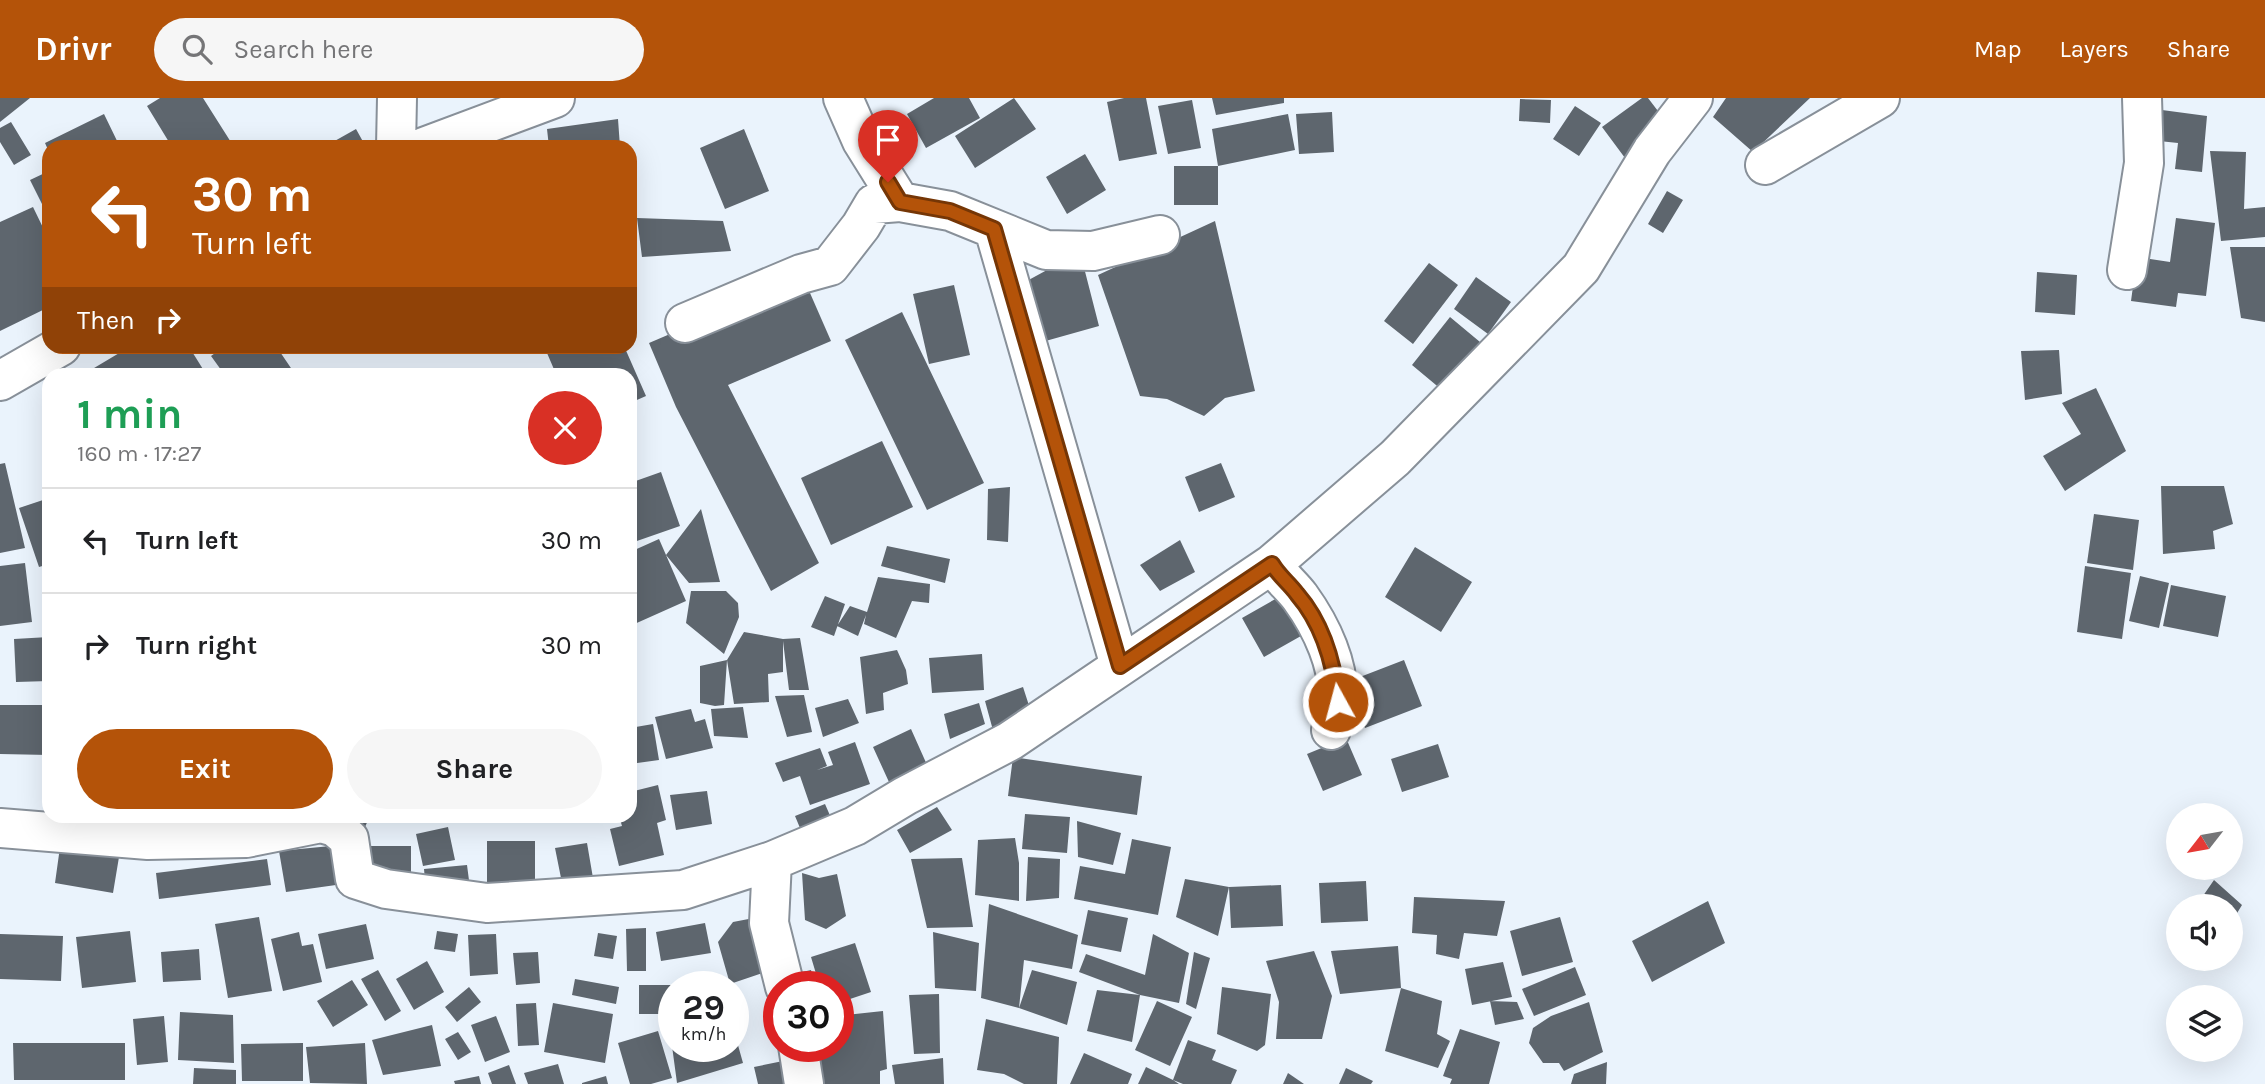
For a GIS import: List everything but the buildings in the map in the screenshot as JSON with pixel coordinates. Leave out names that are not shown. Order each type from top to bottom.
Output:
[{"type":"street","points":[[396,140],[397,98]]},
{"type":"street","points":[[443,140],[555,98]]},
{"type":"street","points":[[843,98],[862,141],[900,202]]},
{"type":"street","points":[[328,823],[349,839],[355,879],[386,889],[487,903],[683,890],[772,861],[855,826],[905,796],[1010,741],[1272,564],[1395,458],[1581,268],[1652,151],[1693,98]]},
{"type":"street","points":[[1765,165],[1880,98]]},
{"type":"street","points":[[2127,270],[2144,163],[2142,98]]},
{"type":"street","points":[[685,323],[801,274],[830,266],[861,226],[874,204],[900,202],[950,211],[1046,250],[1080,252],[1160,235]]},
{"type":"street","points":[[994,229],[1120,666]]},
{"type":"street","points":[[0,381],[47,354]]},
{"type":"street","points":[[1272,564],[1316,621],[1327,646],[1338,702],[1331,730]]},
{"type":"street","points":[[0,828],[148,840],[246,838],[306,823]]},
{"type":"street","points":[[772,861],[769,923],[781,971]]},
{"type":"street","points":[[801,1062],[804,1084]]},
{"type":"route","points":[[888,182],[900,202],[950,211],[994,229],[1120,666],[1272,564],[1316,621],[1327,646],[1338,702]]}]
